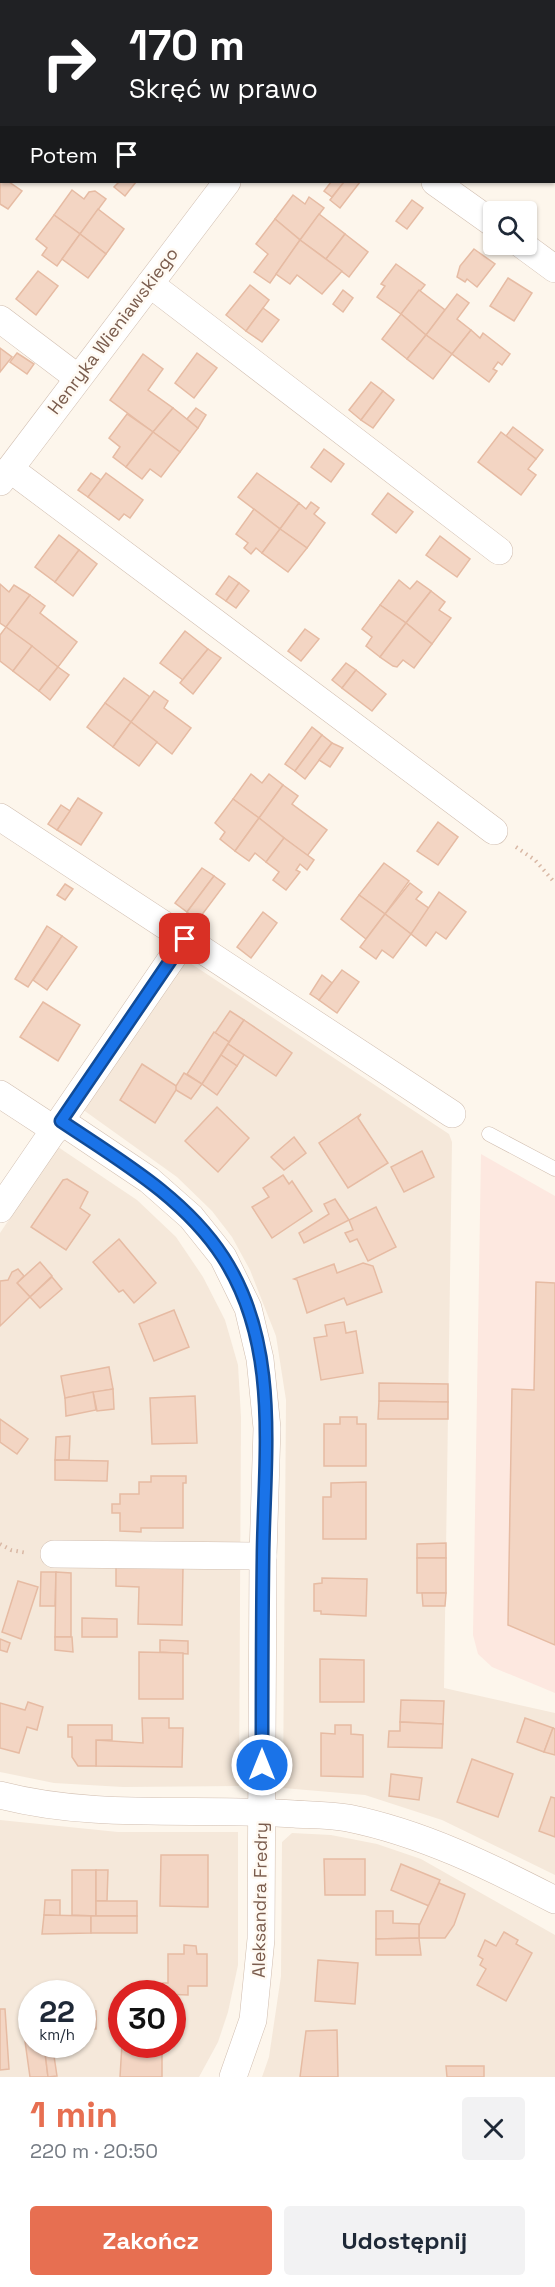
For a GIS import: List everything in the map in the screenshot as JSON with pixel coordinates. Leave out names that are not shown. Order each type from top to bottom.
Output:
[{"type":"street","name":"Henryka Wieniawskiego","points":[[5,475],[223,183]]},
{"type":"street","points":[[436,183],[483,216]]},
{"type":"street","points":[[536,255],[555,269]]},
{"type":"street","points":[[150,284],[499,551]]},
{"type":"street","points":[[0,319],[78,378]]},
{"type":"street","points":[[5,475],[494,831]]},
{"type":"street","points":[[0,817],[452,1114]]},
{"type":"street","points":[[0,1209],[185,939]]},
{"type":"street","name":"Aleksandra Fredry","points":[[0,1094],[58,1125],[149,1180],[191,1217],[223,1257],[248,1308],[266,1395],[259,1980],[253,2020],[233,2077]]},
{"type":"street","points":[[54,1554],[263,1556]]},
{"type":"street","points":[[0,1795],[23,1801],[97,1810],[262,1812],[347,1818],[409,1834],[476,1860],[555,1900]]},
{"type":"lane","points":[[489,1134],[555,1169]]},
{"type":"path","points":[[494,831],[535,860],[555,883]]},
{"type":"shaded area","points":[[184,959],[449,1134],[452,1142],[444,1688],[555,1713],[555,1875],[442,1820],[365,1795],[283,1788],[286,1400],[276,1336],[250,1270],[232,1237],[212,1211],[177,1177],[82,1109]]},
{"type":"shaded area","points":[[58,1147],[137,1200],[176,1237],[203,1277],[225,1320],[238,1365],[241,1417],[239,1786],[123,1787],[54,1783],[0,1772],[0,1233]]},
{"type":"shaded area","points":[[481,1154],[555,1196],[555,1693],[492,1667],[478,1654],[473,1635]]},
{"type":"shaded area","points":[[0,1820],[118,1832],[238,1832],[238,1965],[228,2012],[218,2042],[199,2077],[0,2077]]},
{"type":"shaded area","points":[[292,1833],[331,1835],[377,1844],[421,1859],[555,1935],[555,2077],[262,2077],[269,2057],[281,1976],[282,1842]]},
{"type":"building","points":[[0,183],[10,183],[22,191],[8,209],[0,204]]},
{"type":"building","points":[[118,183],[135,183],[125,196],[114,187]]},
{"type":"building","points":[[330,183],[343,183],[332,197],[324,191]]},
{"type":"building","points":[[343,183],[359,183],[340,208],[330,200]]},
{"type":"building","points":[[72,190],[84,199],[89,192],[95,191],[106,199],[80,234],[54,215]]},
{"type":"building","points":[[293,195],[305,204],[309,197],[324,208],[300,240],[275,219]]},
{"type":"building","points":[[412,200],[423,208],[407,229],[396,221]]},
{"type":"building","points":[[98,209],[124,229],[106,254],[80,234]]},
{"type":"building","points":[[319,214],[345,234],[326,259],[300,240]]},
{"type":"building","points":[[54,215],[80,234],[57,266],[42,255],[47,248],[36,239]]},
{"type":"building","points":[[275,219],[300,240],[270,283],[254,272],[268,254],[256,244]]},
{"type":"building","points":[[80,234],[106,254],[88,278],[62,259]]},
{"type":"building","points":[[345,234],[368,252],[349,277],[326,259]]},
{"type":"building","points":[[300,240],[342,271],[322,294],[297,275],[290,284],[276,274]]},
{"type":"building","points":[[474,249],[495,264],[477,287],[467,279],[465,282],[457,277],[460,266]]},
{"type":"building","points":[[396,264],[425,285],[401,314],[377,297],[385,286],[381,284]]},
{"type":"building","points":[[38,271],[58,286],[36,315],[16,299]]},
{"type":"building","points":[[508,278],[532,293],[514,321],[490,306]]},
{"type":"building","points":[[250,285],[269,300],[246,331],[226,315]]},
{"type":"building","points":[[343,290],[353,298],[343,312],[333,304]]},
{"type":"building","points":[[419,290],[445,310],[426,335],[401,314]]},
{"type":"building","points":[[457,294],[469,303],[457,319],[471,330],[452,354],[426,335]]},
{"type":"building","points":[[263,308],[279,320],[262,342],[246,331]]},
{"type":"building","points":[[401,314],[426,335],[407,359],[382,339]]},
{"type":"building","points":[[471,330],[480,338],[483,333],[510,354],[502,365],[498,362],[493,369],[497,371],[489,382],[452,354]]},
{"type":"building","points":[[426,335],[452,354],[433,379],[407,359]]},
{"type":"building","points":[[0,348],[12,357],[0,372]]},
{"type":"building","points":[[17,353],[34,364],[27,374],[10,362]]},
{"type":"building","points":[[197,353],[217,368],[194,398],[175,383]]},
{"type":"building","points":[[143,354],[163,369],[148,390],[173,408],[153,432],[110,400]]},
{"type":"building","points":[[371,382],[383,391],[361,420],[349,410]]},
{"type":"building","points":[[383,391],[394,400],[373,428],[361,420]]},
{"type":"building","points":[[173,408],[198,428],[180,452],[153,432]]},
{"type":"building","points":[[196,408],[206,415],[198,428],[187,419]]},
{"type":"building","points":[[127,414],[153,432],[126,467],[113,457],[120,447],[109,438]]},
{"type":"building","points":[[513,427],[543,450],[536,459],[506,436]]},
{"type":"building","points":[[153,432],[180,452],[161,477],[150,469],[142,479],[126,467]]},
{"type":"building","points":[[501,432],[536,459],[528,469],[536,475],[521,495],[478,462]]},
{"type":"building","points":[[324,449],[344,464],[331,482],[311,467]]},
{"type":"building","points":[[91,473],[101,480],[88,497],[78,490]]},
{"type":"building","points":[[106,473],[143,500],[130,518],[124,514],[119,520],[88,497]]},
{"type":"building","points":[[257,473],[299,503],[280,529],[238,497]]},
{"type":"building","points":[[388,493],[413,512],[396,533],[372,514]]},
{"type":"building","points":[[311,502],[319,508],[314,514],[325,523],[307,548],[280,529],[299,503],[306,509]]},
{"type":"building","points":[[254,509],[280,529],[262,553],[256,548],[251,554],[244,548],[248,543],[236,534]]},
{"type":"building","points":[[280,529],[307,548],[288,572],[262,553]]},
{"type":"building","points":[[59,535],[79,550],[55,582],[35,567]]},
{"type":"building","points":[[440,536],[470,559],[457,577],[426,555]]},
{"type":"building","points":[[79,550],[97,564],[73,596],[55,582]]},
{"type":"building","points":[[229,576],[239,583],[226,601],[216,594]]},
{"type":"building","points":[[399,580],[410,589],[417,581],[431,591],[406,623],[380,605]]},
{"type":"building","points":[[239,583],[249,591],[236,608],[226,601]]},
{"type":"building","points":[[0,584],[9,592],[14,585],[30,595],[6,627],[0,623]]},
{"type":"building","points":[[431,591],[445,602],[439,610],[451,618],[432,644],[406,623]]},
{"type":"building","points":[[30,595],[45,606],[40,613],[77,642],[58,667],[6,627]]},
{"type":"building","points":[[380,605],[406,623],[380,657],[366,646],[372,637],[362,629]]},
{"type":"building","points":[[406,623],[432,644],[414,668],[403,660],[397,667],[393,666],[380,657]]},
{"type":"building","points":[[6,627],[32,646],[13,671],[0,661],[0,635]]},
{"type":"building","points":[[305,629],[319,639],[301,661],[288,651]]},
{"type":"building","points":[[185,631],[208,649],[183,680],[160,663]]},
{"type":"building","points":[[32,646],[58,667],[39,691],[13,671]]},
{"type":"building","points":[[208,649],[221,658],[193,694],[180,683]]},
{"type":"building","points":[[346,663],[356,670],[342,688],[332,680]]},
{"type":"building","points":[[58,667],[69,675],[50,700],[39,691]]},
{"type":"building","points":[[356,670],[386,694],[372,711],[342,688]]},
{"type":"building","points":[[124,678],[150,697],[131,722],[105,703]]},
{"type":"building","points":[[154,691],[168,701],[164,708],[191,728],[172,754],[131,722]]},
{"type":"building","points":[[105,703],[131,722],[113,747],[87,727]]},
{"type":"building","points":[[131,722],[157,742],[139,766],[113,747]]},
{"type":"building","points":[[312,727],[322,735],[295,771],[285,764]]},
{"type":"building","points":[[322,735],[332,743],[305,779],[295,771]]},
{"type":"building","points":[[332,743],[343,748],[330,767],[319,760]]},
{"type":"building","points":[[251,774],[262,783],[269,774],[283,785],[259,818],[233,799]]},
{"type":"building","points":[[283,785],[298,796],[292,804],[327,830],[307,856],[259,818]]},
{"type":"building","points":[[78,798],[102,813],[81,845],[57,830]]},
{"type":"building","points":[[233,799],[259,818],[235,851],[220,839],[225,832],[215,823]]},
{"type":"building","points":[[61,805],[70,811],[57,830],[48,824]]},
{"type":"building","points":[[259,818],[284,838],[266,862],[255,853],[249,861],[235,851]]},
{"type":"building","points":[[438,822],[458,837],[438,865],[417,851]]},
{"type":"building","points":[[284,838],[314,860],[307,870],[300,864],[296,870],[300,872],[286,890],[273,880],[279,872],[266,862]]},
{"type":"building","points":[[384,863],[409,881],[385,914],[359,895]]},
{"type":"building","points":[[202,868],[214,876],[187,912],[175,903]]},
{"type":"building","points":[[214,876],[225,884],[198,920],[187,912]]},
{"type":"building","points":[[410,883],[422,892],[416,899],[430,909],[411,934],[385,914]]},
{"type":"building","points":[[65,884],[73,889],[65,900],[57,895]]},
{"type":"building","points":[[439,892],[466,912],[446,939],[436,932],[426,946],[411,934]]},
{"type":"building","points":[[359,895],[385,914],[366,939],[341,919]]},
{"type":"building","points":[[263,912],[277,923],[251,958],[237,947]]},
{"type":"building","points":[[385,914],[411,934],[393,958],[382,950],[376,959],[360,947]]},
{"type":"building","points":[[47,926],[62,936],[28,987],[15,979]]},
{"type":"building","points":[[62,936],[77,947],[47,990],[33,980]]},
{"type":"building","points":[[342,970],[359,982],[337,1013],[319,1000]]},
{"type":"building","points":[[322,975],[332,983],[319,1000],[310,994]]},
{"type":"building","points":[[43,1002],[80,1025],[58,1061],[20,1037]]},
{"type":"building","points":[[230,1011],[244,1020],[229,1042],[215,1033]]},
{"type":"building","points":[[244,1020],[292,1053],[276,1076],[228,1044]]},
{"type":"building","points":[[214,1032],[229,1042],[202,1084],[187,1074]]},
{"type":"building","points":[[228,1044],[244,1055],[237,1066],[221,1055]]},
{"type":"building","points":[[221,1055],[237,1066],[217,1095],[202,1084]]},
{"type":"building","points":[[142,1064],[178,1087],[155,1123],[120,1100]]},
{"type":"building","points":[[184,1073],[202,1084],[191,1099],[176,1090]]},
{"type":"building","points":[[217,1107],[249,1138],[218,1172],[185,1141]]},
{"type":"building","points":[[361,1114],[358,1118],[388,1163],[348,1188],[319,1143]]},
{"type":"building","points":[[294,1137],[306,1153],[284,1170],[271,1157]]},
{"type":"building","points":[[422,1151],[434,1177],[404,1192],[391,1167]]},
{"type":"building","points":[[283,1175],[289,1184],[292,1181],[312,1211],[272,1238],[252,1207],[269,1197],[263,1188]]},
{"type":"building","points":[[67,1179],[88,1192],[80,1208],[90,1215],[66,1250],[31,1227],[63,1180]]},
{"type":"building","points":[[335,1199],[349,1220],[304,1243],[299,1233],[329,1214],[324,1204]]},
{"type":"building","points":[[376,1207],[396,1247],[368,1261],[357,1239],[350,1242],[345,1233],[353,1230],[349,1220]]},
{"type":"building","points":[[119,1239],[156,1283],[134,1303],[123,1290],[119,1292],[93,1262]]},
{"type":"building","points":[[40,1262],[52,1276],[30,1297],[17,1283]]},
{"type":"building","points":[[363,1263],[373,1266],[382,1292],[347,1305],[344,1298],[307,1313],[297,1280],[294,1279],[334,1264],[337,1273]]},
{"type":"building","points":[[18,1269],[24,1276],[17,1283],[30,1297],[0,1326],[0,1281],[8,1280],[12,1272]]},
{"type":"building","points":[[52,1277],[62,1289],[40,1308],[30,1297]]},
{"type":"building","points":[[536,1282],[555,1283],[555,1645],[508,1625],[512,1389],[534,1390]]},
{"type":"building","points":[[174,1310],[189,1347],[154,1361],[139,1324]]},
{"type":"building","points":[[344,1322],[346,1333],[356,1331],[363,1373],[321,1380],[314,1338],[327,1336],[325,1325]]},
{"type":"building","points":[[109,1367],[113,1389],[65,1398],[61,1376]]},
{"type":"building","points":[[379,1383],[448,1384],[448,1402],[379,1401]]},
{"type":"building","points":[[113,1389],[114,1409],[97,1411],[93,1392]]},
{"type":"building","points":[[93,1392],[96,1410],[66,1416],[65,1398]]},
{"type":"building","points":[[195,1396],[197,1443],[152,1444],[150,1398]]},
{"type":"building","points":[[379,1401],[448,1402],[448,1419],[378,1419]]},
{"type":"building","points":[[340,1417],[357,1417],[357,1424],[366,1424],[366,1466],[324,1466],[324,1424],[340,1424]]},
{"type":"building","points":[[0,1419],[28,1439],[17,1454],[0,1442]]},
{"type":"building","points":[[70,1436],[69,1460],[55,1460],[56,1437]]},
{"type":"building","points":[[55,1460],[108,1461],[107,1481],[55,1480]]},
{"type":"building","points":[[151,1476],[186,1476],[186,1483],[183,1483],[183,1528],[141,1528],[141,1532],[120,1531],[120,1513],[112,1513],[112,1504],[120,1504],[120,1494],[139,1494],[139,1482],[151,1482]]},
{"type":"building","points":[[366,1482],[366,1539],[323,1539],[323,1497],[331,1497],[331,1483]]},
{"type":"building","points":[[446,1543],[446,1558],[417,1558],[417,1544]]},
{"type":"building","points":[[417,1558],[446,1558],[446,1593],[417,1593]]},
{"type":"building","points":[[116,1567],[183,1568],[182,1625],[138,1624],[139,1587],[116,1586]]},
{"type":"building","points":[[41,1572],[56,1572],[55,1606],[40,1606]]},
{"type":"building","points":[[56,1572],[71,1573],[71,1637],[55,1637]]},
{"type":"building","points":[[322,1578],[367,1579],[366,1616],[321,1614],[321,1611],[314,1611],[314,1584],[322,1583]]},
{"type":"building","points":[[18,1581],[38,1587],[21,1639],[2,1632]]},
{"type":"building","points":[[422,1593],[446,1593],[445,1606],[423,1606]]},
{"type":"building","points":[[82,1618],[117,1619],[117,1637],[82,1637]]},
{"type":"building","points":[[55,1637],[72,1637],[73,1652],[55,1650]]},
{"type":"building","points":[[0,1639],[10,1643],[7,1652],[0,1650]]},
{"type":"building","points":[[160,1640],[188,1641],[188,1654],[160,1652]]},
{"type":"building","points":[[139,1652],[183,1653],[183,1699],[139,1699]]},
{"type":"building","points":[[320,1659],[364,1660],[364,1702],[320,1702]]},
{"type":"building","points":[[401,1700],[444,1701],[443,1724],[400,1722]]},
{"type":"building","points":[[28,1702],[43,1707],[37,1730],[27,1727],[19,1753],[0,1748],[0,1703],[25,1710]]},
{"type":"building","points":[[142,1718],[169,1718],[169,1728],[183,1728],[182,1767],[96,1766],[96,1740],[143,1743]]},
{"type":"building","points":[[525,1718],[553,1728],[544,1752],[517,1742]]},
{"type":"building","points":[[400,1722],[443,1724],[442,1748],[388,1747],[389,1731],[400,1731]]},
{"type":"building","points":[[68,1725],[112,1725],[112,1740],[96,1740],[96,1766],[78,1766],[72,1757],[72,1737],[68,1737]]},
{"type":"building","points":[[335,1725],[351,1725],[351,1734],[363,1735],[363,1777],[321,1776],[321,1733],[335,1734]]},
{"type":"building","points":[[553,1728],[555,1729],[555,1755],[544,1752]]},
{"type":"building","points":[[472,1759],[513,1774],[498,1817],[457,1802]]},
{"type":"building","points":[[391,1774],[422,1778],[419,1800],[389,1796]]},
{"type":"building","points":[[551,1797],[555,1798],[555,1837],[539,1831]]},
{"type":"building","points":[[161,1855],[208,1855],[208,1907],[160,1906]]},
{"type":"building","points":[[324,1859],[365,1859],[365,1895],[325,1895]]},
{"type":"building","points":[[401,1864],[440,1880],[429,1906],[391,1890]]},
{"type":"building","points":[[72,1870],[96,1870],[96,1916],[72,1915]]},
{"type":"building","points":[[96,1870],[108,1870],[107,1901],[96,1901]]},
{"type":"building","points":[[439,1883],[465,1894],[454,1925],[445,1938],[419,1938],[419,1926]]},
{"type":"building","points":[[45,1900],[60,1900],[60,1916],[44,1915]]},
{"type":"building","points":[[96,1901],[137,1901],[137,1916],[96,1916]]},
{"type":"building","points":[[376,1911],[393,1911],[393,1923],[419,1924],[419,1938],[376,1939]]},
{"type":"building","points":[[44,1915],[91,1916],[91,1933],[42,1934]]},
{"type":"building","points":[[91,1916],[137,1916],[137,1933],[91,1933]]},
{"type":"building","points":[[504,1932],[518,1940],[516,1944],[532,1953],[506,2001],[477,1985],[486,1969],[480,1965],[483,1959],[478,1956],[485,1940],[496,1946]]},
{"type":"building","points":[[419,1938],[421,1955],[376,1955],[376,1939]]},
{"type":"building","points":[[184,1945],[196,1946],[197,1954],[207,1954],[207,1986],[188,1986],[188,1995],[186,1995],[186,1980],[168,1980],[168,1954],[184,1954]]},
{"type":"building","points":[[318,1960],[358,1963],[355,2004],[315,2001]]},
{"type":"building","points":[[0,2009],[5,2009],[9,2069],[0,2070]]},
{"type":"building","points":[[337,2030],[338,2077],[300,2077],[306,2031]]},
{"type":"building","points":[[27,2058],[46,2058],[48,2077],[30,2077]]},
{"type":"building","points":[[46,2058],[54,2058],[57,2076],[48,2077]]},
{"type":"building","points":[[121,2058],[162,2058],[162,2077],[120,2077]]},
{"type":"building","points":[[446,2066],[484,2066],[484,2077],[447,2077]]},
{"type":"route","points":[[185,939],[61,1121],[149,1180],[191,1217],[223,1257],[248,1308],[266,1395],[262,1765]]}]
